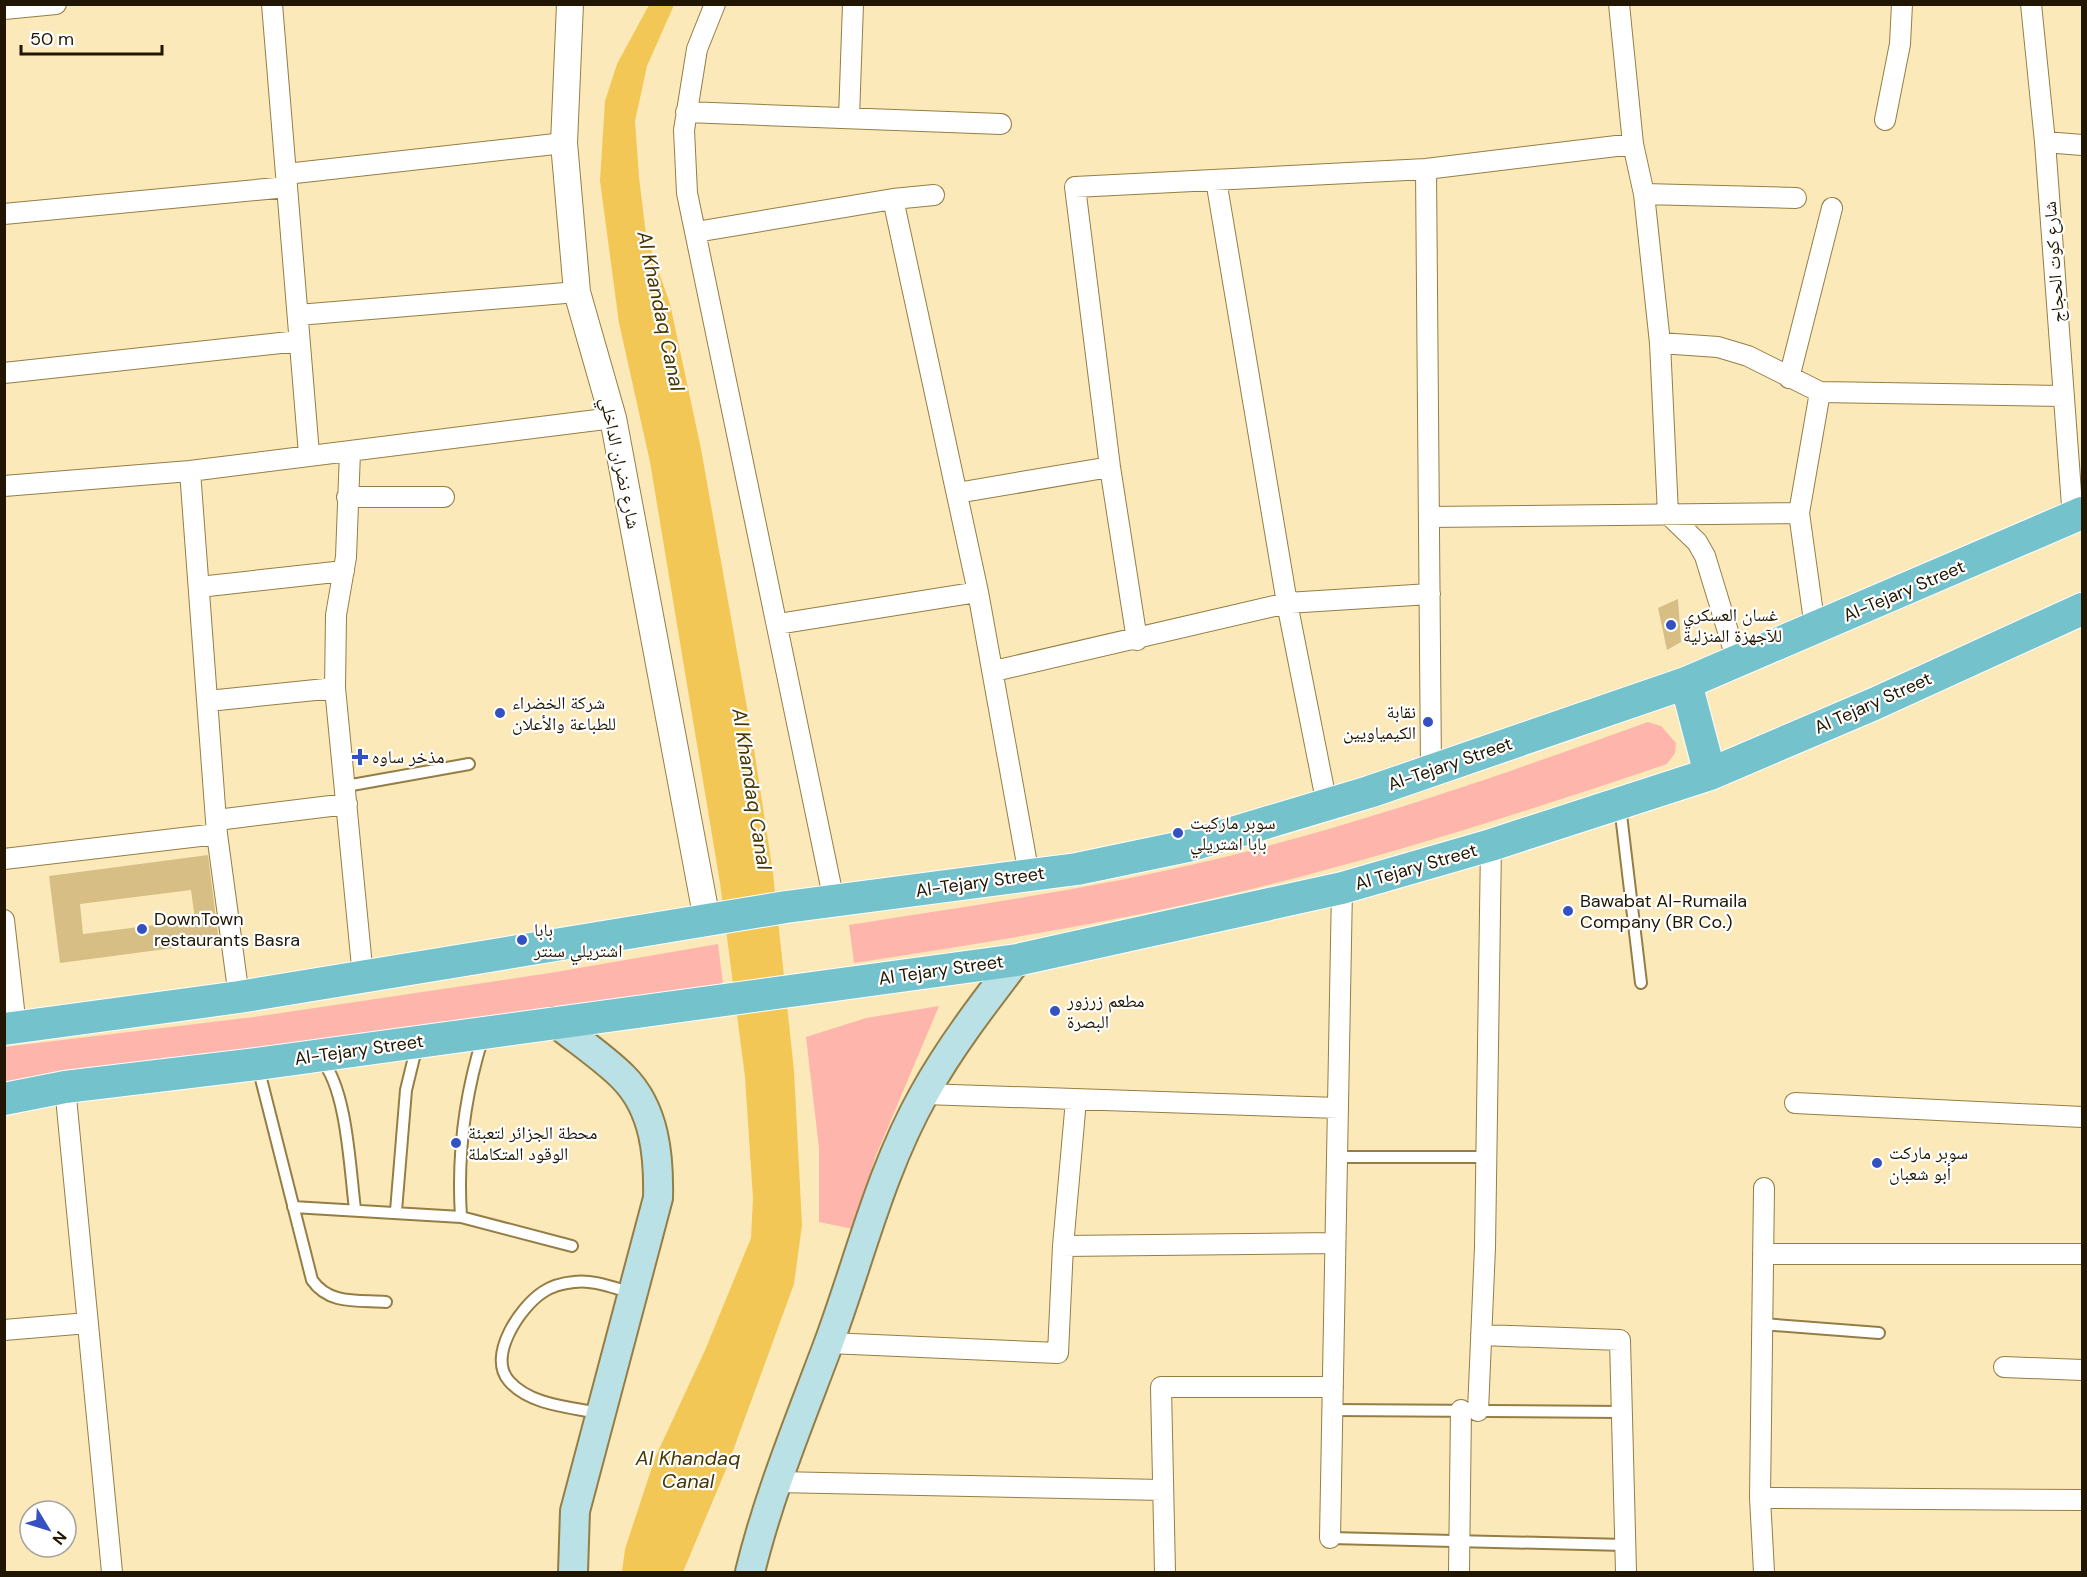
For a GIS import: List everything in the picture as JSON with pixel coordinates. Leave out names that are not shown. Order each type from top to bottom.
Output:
[{"type":"main road","name":"Al-Tejary Street","points":[[707,920],[786,907],[1077,869],[1192,845],[1431,771],[1686,683],[2078,516]]},
{"type":"main road","name":"Al Tejary Street","points":[[714,1003],[1017,960],[1342,888],[1491,845],[1710,774],[1874,704],[2082,609]]},
{"type":"main road","points":[[1686,683],[1710,774]]},
{"type":"main road","points":[[10,1028],[239,997],[707,920]]},
{"type":"main road","points":[[750,1572],[776,1482],[829,1343],[896,1151],[924,1094],[972,1019],[1017,960]]},
{"type":"main road","name":"Al-Tejary Street","points":[[4,1099],[65,1087],[257,1064],[714,1003]]},
{"type":"main road","points":[[555,1023],[624,1077],[637,1095],[650,1123],[659,1160],[658,1198],[575,1511],[573,1572]]},
{"type":"street","points":[[4,9],[56,4]]},
{"type":"street","points":[[272,4],[309,454]]},
{"type":"street","name":"شارع نضران الداخلي","points":[[570,4],[564,143],[577,292],[613,418],[707,920]]},
{"type":"street","points":[[715,4],[697,49],[686,112],[684,130],[687,193],[834,901]]},
{"type":"street","points":[[849,118],[853,4]]},
{"type":"street","points":[[1619,4],[1633,144],[1644,194],[1660,343],[1668,514],[1697,542],[1705,556],[1737,661]]},
{"type":"street","points":[[1885,120],[1900,44],[1902,4]]},
{"type":"street","name":"شارع كوت الحجاج","points":[[2031,4],[2045,142],[2064,396],[2078,516]]},
{"type":"street","points":[[686,112],[1001,124]]},
{"type":"street","points":[[2045,142],[2082,145]]},
{"type":"street","points":[[4,214],[286,181],[564,143]]},
{"type":"street","points":[[1137,640],[1110,467],[1075,187],[1426,169],[1633,144]]},
{"type":"street","points":[[1426,169],[1431,771]]},
{"type":"street","points":[[1216,180],[1287,603],[1327,805]]},
{"type":"street","points":[[1644,194],[1796,198]]},
{"type":"street","points":[[696,232],[893,199],[934,195]]},
{"type":"street","points":[[893,199],[994,670],[1029,875]]},
{"type":"street","points":[[1789,378],[1832,208]]},
{"type":"street","points":[[298,315],[577,292]]},
{"type":"street","points":[[4,373],[299,341]]},
{"type":"street","points":[[1660,343],[1718,347],[1748,356],[1820,392],[2064,396]]},
{"type":"street","points":[[1815,628],[1799,513],[1820,392]]},
{"type":"street","points":[[4,486],[190,471],[309,454],[350,452],[613,418]]},
{"type":"street","points":[[350,452],[346,557],[336,615],[335,688],[363,977]]},
{"type":"street","points":[[957,493],[1110,467]]},
{"type":"street","points":[[190,471],[217,827],[239,997]]},
{"type":"street","points":[[347,497],[444,497]]},
{"type":"street","points":[[1429,517],[1799,513]]},
{"type":"street","points":[[199,587],[344,571]]},
{"type":"street","points":[[778,624],[978,592]]},
{"type":"street","points":[[994,670],[1137,640],[1287,603],[1430,594]]},
{"type":"street","points":[[208,701],[335,688]]},
{"type":"street","points":[[4,859],[217,827],[347,795]]},
{"type":"street","points":[[1459,1572],[1459,1541],[1470,1411],[1481,1335],[1491,845]]},
{"type":"street","points":[[1330,1538],[1342,888]]},
{"type":"street","points":[[4,920],[10,1028]]},
{"type":"street","points":[[65,1087],[112,1572]]},
{"type":"street","points":[[924,1094],[1338,1108]]},
{"type":"street","points":[[829,1343],[1058,1353],[1063,1246],[1076,1100]]},
{"type":"street","points":[[1795,1103],[2082,1117]]},
{"type":"street","points":[[1764,1188],[1760,1498],[1764,1572]]},
{"type":"street","points":[[1063,1246],[1335,1243]]},
{"type":"street","points":[[1763,1254],[2082,1254]]},
{"type":"street","points":[[4,1330],[88,1323]]},
{"type":"street","points":[[1481,1335],[1620,1340],[1626,1572]]},
{"type":"street","points":[[2004,1367],[2082,1370]]},
{"type":"street","points":[[1165,1572],[1161,1387],[1333,1387]]},
{"type":"street","points":[[776,1482],[1163,1490]]},
{"type":"street","points":[[1760,1498],[2082,1500]]},
{"type":"lane","points":[[347,795],[470,764]]},
{"type":"lane","points":[[1620,803],[1641,983]]},
{"type":"lane","points":[[461,1217],[459,1143],[464,1106],[484,1032]]},
{"type":"lane","points":[[396,1211],[406,1090],[418,1042]]},
{"type":"lane","points":[[317,1056],[332,1075],[337,1086],[356,1209]]},
{"type":"lane","points":[[257,1064],[312,1280],[317,1287],[337,1299],[386,1302]]},
{"type":"lane","points":[[1337,1157],[1486,1158]]},
{"type":"lane","points":[[293,1207],[396,1211],[461,1217],[510,1227],[572,1246]]},
{"type":"lane","points":[[601,1413],[541,1401],[523,1392],[510,1382],[501,1369],[502,1353],[508,1335],[525,1312],[542,1293],[558,1285],[576,1281],[632,1293]]},
{"type":"lane","points":[[1762,1323],[1879,1334]]},
{"type":"lane","points":[[1332,1410],[1622,1412]]},
{"type":"lane","points":[[1330,1538],[1625,1545]]},
{"type":"shaded area","points":[[1648,722],[1661,726],[1676,743],[1675,753],[1667,764],[1467,829],[1315,873],[1213,898],[1111,920],[854,963],[849,925],[1087,886],[1229,856],[1335,827],[1440,794]]},
{"type":"shaded area","points":[[718,944],[723,984],[355,1040],[5,1088],[4,1047],[254,1017],[550,973]]},
{"type":"shaded area","points":[[939,1006],[875,1158],[853,1229],[819,1222],[819,1148],[806,1037],[866,1018]]},
{"type":"water","name":"Al Khandaq Canal","points":[[649,5],[674,5],[647,66],[635,121],[646,235],[670,304],[701,449],[752,736],[773,873],[794,1071],[802,1225],[794,1284],[727,1467],[683,1572],[622,1572],[625,1549],[655,1458],[706,1348],[751,1238],[753,1198],[745,1077],[720,883],[650,462],[619,323],[600,181],[605,101],[617,64]]},
{"type":"building","name":"غسان العسكري للآجهزة المنزلية","points":[[1678,599],[1681,642],[1667,650],[1658,608]]},
{"type":"building","points":[[208,855],[219,942],[60,963],[49,876]],"holes":[[[191,890],[195,920],[83,934],[80,904]]]},
{"type":"place","name":"غسان العسكري للآجهزة المنزلية","points":[[1671,625]]},
{"type":"place","name":"شركة الخضراء للطباعة والأعلان","points":[[500,713]]},
{"type":"place","name":"نقابة الكيمياويين","points":[[1428,722]]},
{"type":"place","name":"مذخر ساوه","points":[[360,757]]},
{"type":"place","name":"سوبر ماركيت بابا اشتريلي","points":[[1178,833]]},
{"type":"place","name":"Bawabat Al-Rumaila Company (BR Co.)","points":[[1568,911]]},
{"type":"place","name":"DownTown restaurants Basra","points":[[142,929]]},
{"type":"place","name":"بابا اشتريلي سنتر","points":[[522,940]]},
{"type":"place","name":"مطعم زرزور البصرة","points":[[1055,1011]]},
{"type":"place","name":"محطة الجزائر لتعبئة الوقود المتكاملة","points":[[456,1143]]},
{"type":"place","name":"سوبر ماركت أبو شعبان","points":[[1877,1163]]}]
